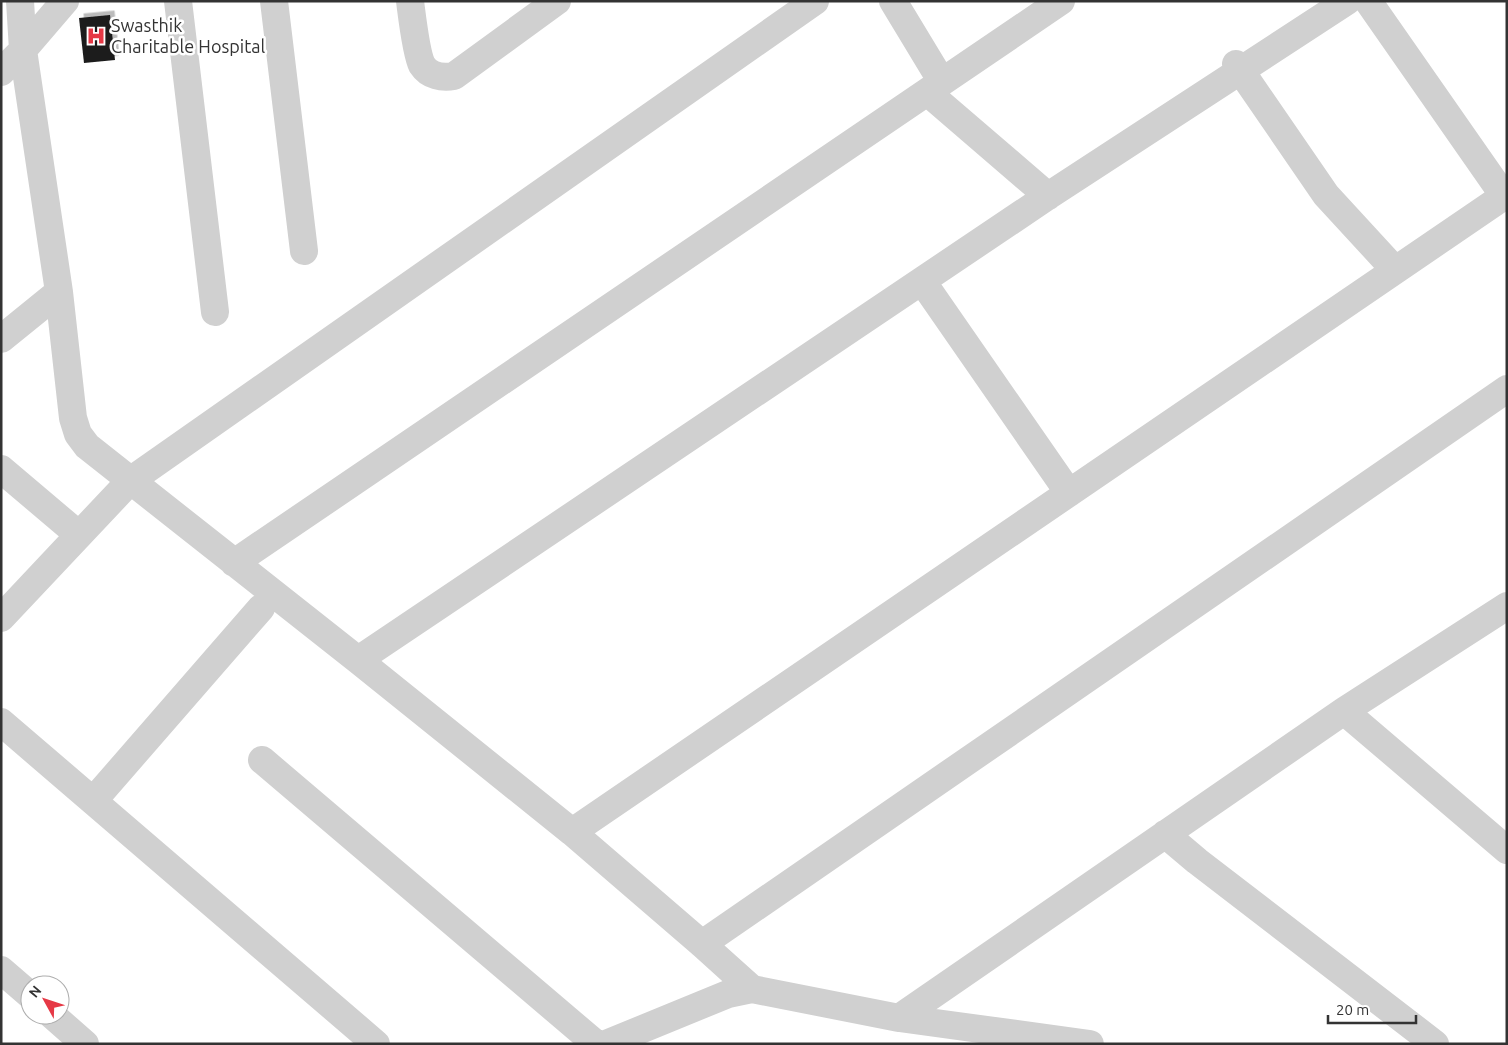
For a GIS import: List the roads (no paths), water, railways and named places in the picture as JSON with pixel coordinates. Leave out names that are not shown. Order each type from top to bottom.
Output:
[{"type":"street","points":[[20,1],[23,50],[59,292],[73,418],[78,434],[87,446],[130,481],[358,660],[572,832],[702,944],[752,990]]},
{"type":"street","points":[[1,72],[23,50],[65,1]]},
{"type":"street","points":[[178,1],[215,312]]},
{"type":"street","points":[[274,1],[304,251]]},
{"type":"street","points":[[410,1],[422,64],[430,73],[446,78],[454,76],[557,1]]},
{"type":"street","points":[[1,618],[130,481],[815,1]]},
{"type":"street","points":[[893,1],[935,87],[1048,196]]},
{"type":"street","points":[[234,563],[1061,1]]},
{"type":"street","points":[[358,660],[1239,67],[1347,1]]},
{"type":"street","points":[[572,832],[1505,195],[1368,1]]},
{"type":"street","points":[[1239,67],[1326,195],[1396,270]]},
{"type":"street","points":[[922,281],[1069,493]]},
{"type":"street","points":[[1,339],[59,292]]},
{"type":"street","points":[[702,944],[1507,389]]},
{"type":"street","points":[[1,469],[79,535]]},
{"type":"street","points":[[899,1018],[1344,711],[1507,606]]},
{"type":"street","points":[[93,801],[260,608]]},
{"type":"street","points":[[1344,711],[1505,845]]},
{"type":"street","points":[[1,722],[376,1044]]},
{"type":"street","points":[[262,760],[596,1044]]},
{"type":"street","points":[[1165,834],[1196,861],[1435,1044]]},
{"type":"street","points":[[1,970],[20,986]]},
{"type":"street","points":[[606,1044],[728,994],[752,990],[899,1018],[1090,1044]]},
{"type":"street","points":[[63,1025],[85,1044]]},
{"type":"place","name":"Swasthik Charitable Hospital","points":[[96,36]]}]
